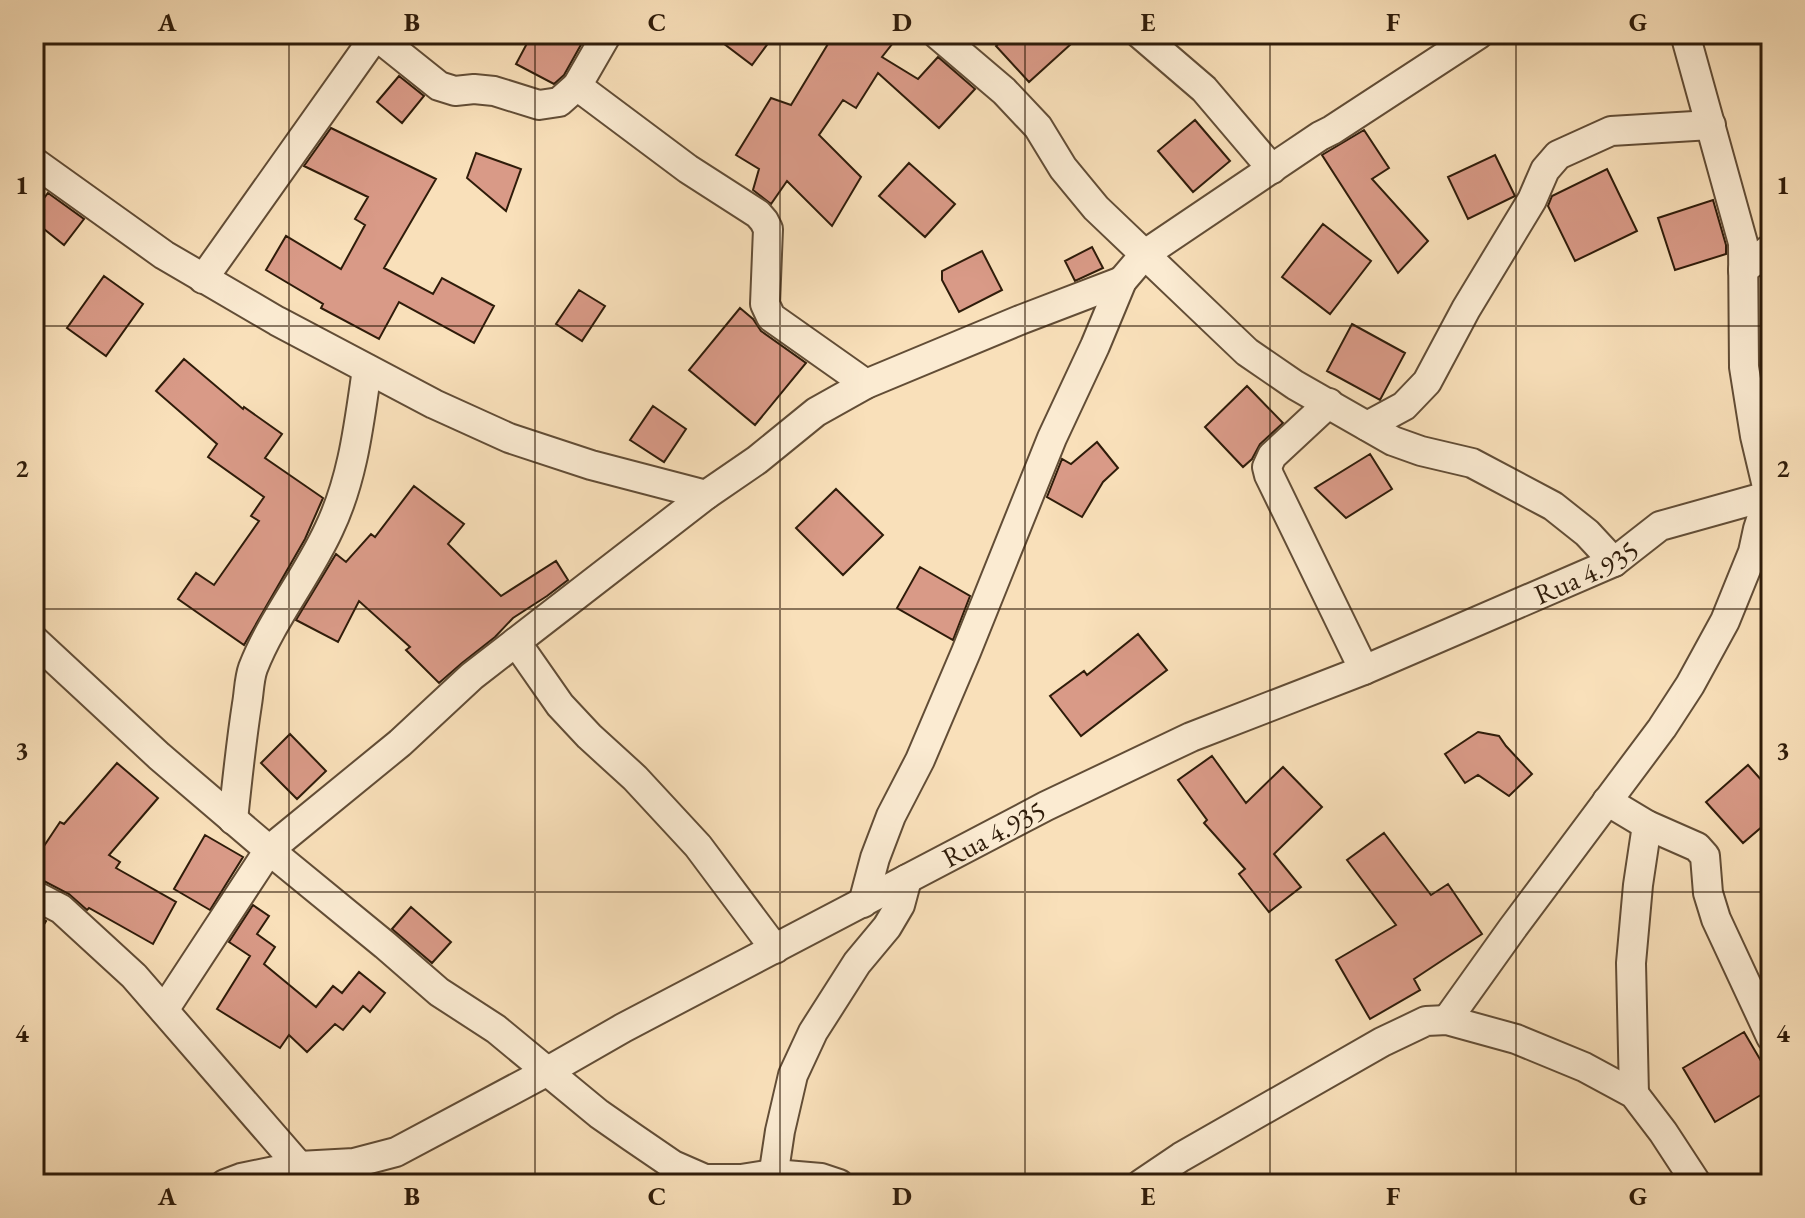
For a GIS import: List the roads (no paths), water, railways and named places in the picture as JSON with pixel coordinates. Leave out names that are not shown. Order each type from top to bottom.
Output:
[{"type":"street","points":[[203,279],[375,35],[439,86],[455,91],[494,91],[539,105],[559,102],[577,86],[607,34]]},
{"type":"street","points":[[937,34],[1004,91],[1038,127],[1063,168],[1096,208],[1247,352],[1295,385],[1393,441],[1472,463],[1553,506],[1587,533],[1614,562]]},
{"type":"street","points":[[1140,34],[1204,89],[1272,169]]},
{"type":"street","points":[[863,903],[891,816],[932,733],[1052,438],[1122,281],[1145,254],[1479,34]]},
{"type":"street","points":[[1447,1020],[1690,685],[1718,634],[1753,552],[1770,495],[1755,436],[1744,367],[1743,243],[1685,34]]},
{"type":"street","points":[[577,86],[688,169],[758,214],[768,229],[764,291],[765,304],[771,317],[866,384]]},
{"type":"street","points":[[1367,426],[1404,406],[1427,382],[1466,309],[1532,200],[1545,170],[1558,155],[1611,131],[1711,125]]},
{"type":"street","points":[[34,162],[164,255],[203,279],[434,404],[509,438],[591,465],[706,495]]},
{"type":"street","points":[[1743,270],[1771,248]]},
{"type":"street","points":[[164,1010],[269,850],[400,743],[472,676],[706,495],[757,460],[816,412],[866,384],[1122,281]]},
{"type":"street","points":[[233,820],[252,671],[271,629],[312,564],[345,490],[354,454],[367,369]]},
{"type":"street","points":[[1329,403],[1272,456],[1267,467],[1364,670]]},
{"type":"street","name":"Rua 4.935","points":[[225,1184],[241,1178],[302,1175],[396,1152],[623,1028],[1046,806],[1191,737],[1364,670],[1614,562],[1660,526],[1770,495]]},
{"type":"street","points":[[34,640],[159,756],[439,992],[496,1029],[599,1114],[673,1165],[705,1179],[821,1178],[839,1184]]},
{"type":"street","points":[[516,642],[560,705],[635,778],[698,846],[775,949]]},
{"type":"street","points":[[1607,801],[1647,825],[1697,847],[1705,856],[1708,893],[1716,919],[1771,1037]]},
{"type":"street","points":[[1634,1094],[1631,963],[1647,825]]},
{"type":"street","points":[[773,1179],[793,1075],[813,1032],[857,963],[887,927],[900,905],[907,879]]},
{"type":"street","points":[[34,895],[61,909],[134,976],[302,1175]]},
{"type":"street","points":[[1141,1184],[1181,1157],[1382,1042],[1426,1021],[1447,1020],[1516,1039],[1584,1067],[1634,1094],[1697,1184]]}]
